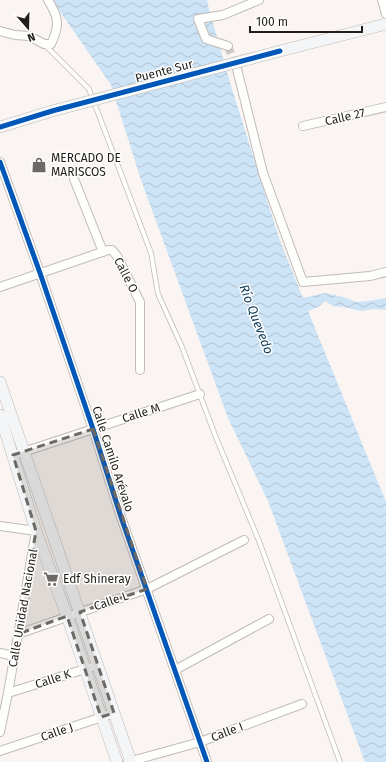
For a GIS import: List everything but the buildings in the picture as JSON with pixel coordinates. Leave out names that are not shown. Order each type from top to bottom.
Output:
[{"type":"main road","name":"Puente Sur","points":[[0,127],[52,111],[386,24]]},
{"type":"main road","points":[[0,382],[80,612],[130,762]]},
{"type":"main road","points":[[0,416],[36,531],[117,762]]},
{"type":"street","points":[[0,31],[15,35],[29,36],[44,44],[51,44],[56,32],[58,19],[48,0]]},
{"type":"street","points":[[228,46],[206,39],[198,19],[223,15],[259,0]]},
{"type":"street","points":[[382,0],[386,14]]},
{"type":"street","points":[[238,69],[263,174],[303,282],[370,276],[386,272]]},
{"type":"street","name":"Calle 27","points":[[304,126],[386,107]]},
{"type":"street","name":"Calle Camilo Arévalo","points":[[0,162],[40,273],[121,517],[207,762]]},
{"type":"street","points":[[74,179],[103,252]]},
{"type":"street","name":"Calle O","points":[[0,287],[108,250],[112,250],[117,256],[140,302],[140,370]]},
{"type":"street","name":"Calle M","points":[[13,455],[200,394]]},
{"type":"street","points":[[0,526],[36,531]]},
{"type":"street","name":"Calle Unidad Nacional","points":[[0,732],[36,531]]},
{"type":"street","name":"Calle L","points":[[18,634],[146,589],[244,540]]},
{"type":"street","points":[[175,670],[269,619]]},
{"type":"street","points":[[0,653],[14,656]]},
{"type":"street","name":"Calle K","points":[[8,693],[98,665]]},
{"type":"street","name":"Calle I","points":[[130,762],[200,742],[302,704]]},
{"type":"street","name":"Calle J","points":[[0,751],[114,713]]},
{"type":"lane","points":[[44,44],[89,89],[151,253],[158,294],[182,347],[215,434],[259,541],[340,762]]},
{"type":"highlighted area","points":[[93,429],[147,589],[80,612],[114,713],[101,717],[67,616],[18,634],[36,531],[13,455]]},
{"type":"water","name":"Río Quevedo","points":[[52,0],[207,0],[232,89],[279,238],[303,298],[325,293],[357,302],[386,298],[386,310],[376,309],[360,311],[333,306],[325,301],[318,307],[308,311],[386,502],[386,762],[365,762],[268,501],[228,418],[141,180],[111,85]]},
{"type":"tunnel","points":[[228,46],[236,67]]},
{"type":"cycle path","points":[[0,127],[52,111],[280,51]]},
{"type":"cycle path","points":[[0,162],[40,273],[121,517],[207,762]]},
{"type":"place","name":"MERCADO DE MARISCOS","points":[[39,165]]},
{"type":"place","name":"Edf Shineray","points":[[51,579]]}]
